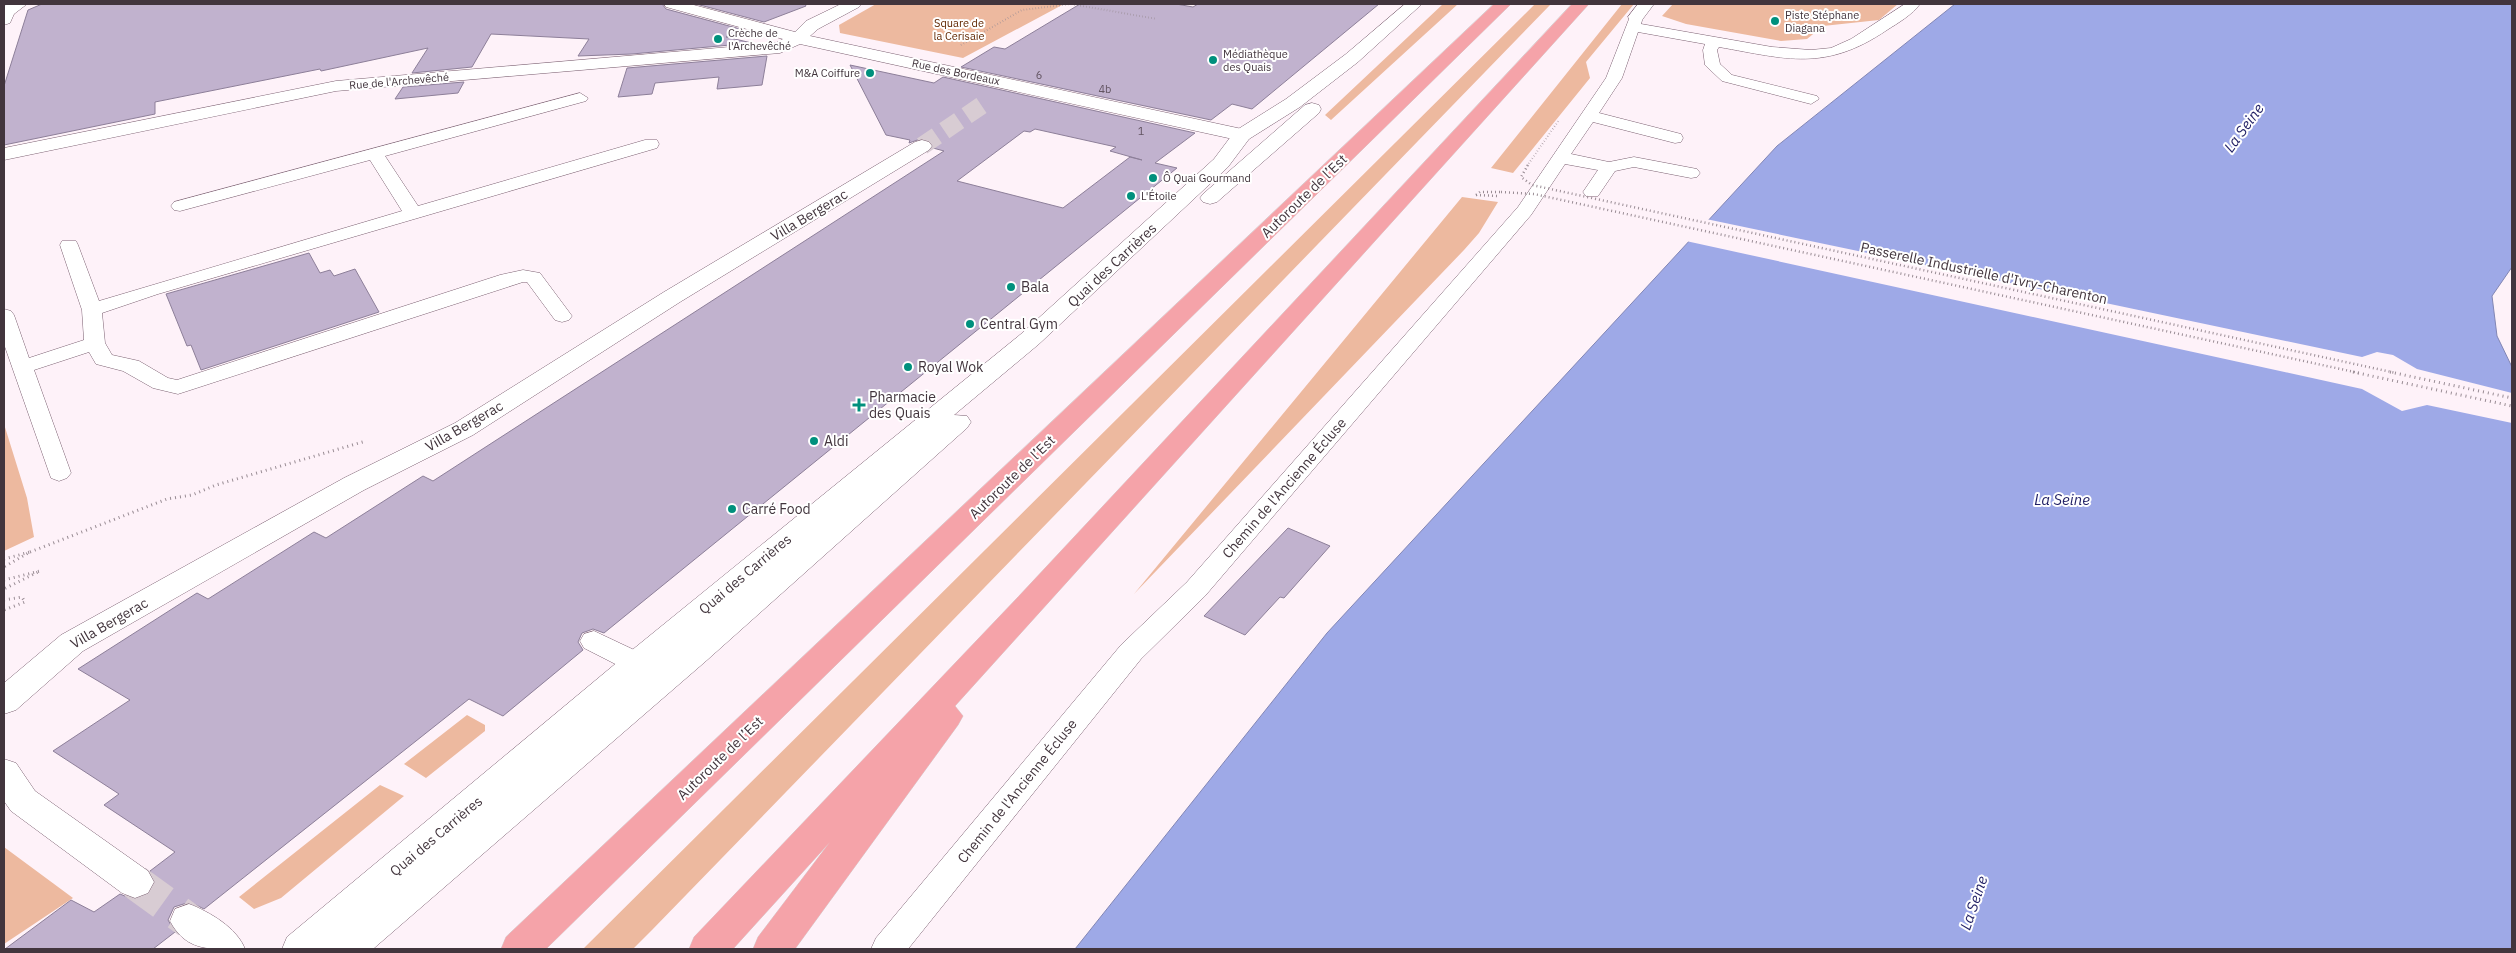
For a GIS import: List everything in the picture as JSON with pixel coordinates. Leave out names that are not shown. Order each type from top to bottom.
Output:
[{"type":"highway","name":"Autoroute de l’Est","points":[[520,949],[1503,4]]},
{"type":"highway","points":[[708,949],[1029,605],[1581,4]]},
{"type":"highway","points":[[772,949],[1029,605]]},
{"type":"street","points":[[4,20],[7,11],[19,4]]},
{"type":"street","name":"Rue des Bordeaux","points":[[672,4],[798,38],[1255,137]]},
{"type":"street","name":"Rue de l'Archevêché","points":[[4,154],[336,86],[763,51],[780,48],[798,38],[812,26],[853,4]]},
{"type":"street","name":"Quai des Carrières","points":[[356,941],[695,653],[862,508],[1255,137],[1287,108],[1414,4]]},
{"type":"street","name":"Quai des Carrières","points":[[301,949],[638,663],[1030,339],[1221,163],[1255,137],[1368,63],[1435,4]]},
{"type":"street","name":"Chemin de l'Ancienne Écluse","points":[[1634,22],[1646,4]]},
{"type":"street","points":[[994,97],[1014,85]]},
{"type":"street","name":"Villa Bergerac","points":[[4,701],[72,643],[354,484],[464,429],[672,297],[922,146]]},
{"type":"street","points":[[4,773],[23,802],[135,882]]},
{"type":"street","points":[[189,921],[226,949]]},
{"type":"lane","points":[[1634,22],[1714,42],[1797,55],[1835,51],[1893,21],[1913,4]]},
{"type":"lane","name":"Chemin de l'Ancienne Écluse","points":[[888,949],[1131,652],[1196,589],[1525,211],[1563,158],[1614,78],[1634,22]]},
{"type":"lane","points":[[1714,42],[1710,50],[1713,65],[1727,78],[1811,99]]},
{"type":"lane","points":[[180,206],[580,98]]},
{"type":"lane","points":[[1590,116],[1636,126],[1675,138]]},
{"type":"lane","points":[[92,310],[150,290],[651,144]]},
{"type":"lane","points":[[375,154],[414,214]]},
{"type":"lane","points":[[1563,158],[1609,166],[1634,162],[1691,173]]},
{"type":"lane","points":[[1592,192],[1609,166]]},
{"type":"lane","points":[[69,245],[92,310],[96,342],[104,359],[131,366],[161,383],[178,387],[508,278],[533,277],[562,316]]},
{"type":"lane","points":[[4,316],[59,473]]},
{"type":"lane","points":[[22,366],[96,342]]},
{"type":"lane","points":[[594,642],[638,663]]},
{"type":"path","points":[[954,49],[1022,10],[1070,4],[1157,19]]},
{"type":"path","name":"Passerelle Industrielle d'Ivry-Charenton","points":[[1560,120],[1522,173],[1521,177],[1524,181],[1532,185],[2512,398]]},
{"type":"path","points":[[1476,195],[1480,192],[1534,194],[2512,406]]},
{"type":"path","points":[[4,558],[30,552],[168,499],[192,495],[216,485],[376,438]]},
{"type":"path","points":[[4,567],[30,552]]},
{"type":"path","points":[[4,580],[40,571],[4,589]]},
{"type":"path","points":[[4,600],[22,597],[25,602],[4,610]]},
{"type":"green space","name":"Square de la Cerisaie","points":[[876,4],[1064,4],[963,58],[840,33],[839,25]]},
{"type":"green space","points":[[1443,4],[1458,4],[1331,120],[1325,115]]},
{"type":"green space","points":[[1535,4],[1551,4],[633,949],[583,949]]},
{"type":"green space","points":[[1622,4],[1634,4],[1586,62],[1590,78],[1513,173],[1491,168]]},
{"type":"green space","name":"Piste Stéphane Diagana","points":[[1673,4],[1898,4],[1879,20],[1823,26],[1807,39],[1781,41],[1686,24],[1662,16]]},
{"type":"green space","points":[[1462,197],[1498,202],[1479,233],[1464,250],[1134,594]]},
{"type":"green space","points":[[4,424],[27,498],[34,537],[4,551]]},
{"type":"green space","points":[[467,715],[485,725],[485,731],[426,778],[404,764]]},
{"type":"green space","points":[[380,785],[404,796],[281,898],[254,909],[239,897]]},
{"type":"green space","points":[[4,847],[73,898],[4,944]]},
{"type":"water","name":"La Seine","points":[[1955,4],[2512,4],[2512,267],[2492,296],[2497,336],[2512,367],[2512,949],[1075,949],[1327,633],[1777,146]]},
{"type":"pier","points":[[1706,219],[2362,357],[2377,352],[2393,355],[2417,369],[2512,393],[2512,423],[2427,405],[2402,411],[2362,389],[1686,241]]},
{"type":"building","points":[[42,4],[662,4],[666,9],[744,30],[726,37],[752,43],[632,54],[578,56],[589,39],[491,34],[472,67],[412,73],[428,48],[321,71],[320,69],[155,102],[155,114],[4,145],[4,86],[28,10]]},
{"type":"building","points":[[696,4],[805,4],[806,6],[764,22]]},
{"type":"building","name":"Médiathèque des Quais","points":[[1080,4],[1176,4],[1193,7],[1198,4],[1379,4],[1252,109],[1232,104],[1211,120],[961,67],[994,47],[1005,49]]},
{"type":"building","points":[[767,56],[762,85],[717,89],[719,77],[655,83],[652,94],[618,97],[627,68]]},
{"type":"building","points":[[850,65],[934,83],[943,77],[1195,133],[1155,163],[1177,168],[604,633],[593,629],[582,633],[578,642],[583,650],[503,716],[469,699],[204,909],[190,902],[174,907],[168,920],[175,932],[153,949],[5,949],[71,900],[94,912],[120,894],[134,900],[149,895],[156,883],[150,871],[175,852],[104,805],[119,794],[53,751],[130,700],[78,669],[197,593],[208,599],[314,532],[326,538],[423,476],[433,481],[944,151],[933,148],[934,146],[930,141],[923,138],[909,143],[910,140],[886,135]],"holes":[[[1035,129],[1116,147],[1110,151],[1142,160],[1130,157],[1063,208],[957,181],[1024,131],[1030,132]]]},
{"type":"building","points":[[464,82],[458,93],[395,99],[403,87]]},
{"type":"building","points":[[309,253],[320,273],[330,270],[334,276],[355,269],[379,312],[201,370],[191,345],[187,346],[166,294]]},
{"type":"building","points":[[1288,528],[1330,546],[1284,598],[1280,597],[1245,635],[1204,616]]},
{"type":"tunnel","points":[[922,146],[988,101]]},
{"type":"tunnel","points":[[135,882],[189,921]]},
{"type":"place","name":"Piste Stéphane Diagana","points":[[1775,21]]},
{"type":"place","name":"Crèche de l'Archevêché","points":[[718,39]]},
{"type":"place","name":"Médiathèque des Quais","points":[[1213,60]]},
{"type":"place","name":"M&A Coiffure","points":[[870,73]]},
{"type":"place","name":"Ô Quai Gourmand","points":[[1153,178]]},
{"type":"place","name":"L'Étoile","points":[[1131,196]]},
{"type":"place","name":"Bala","points":[[1011,287]]},
{"type":"place","name":"Central Gym","points":[[970,324]]},
{"type":"place","name":"Royal Wok","points":[[908,367]]},
{"type":"place","name":"Pharmacie des Quais","points":[[859,405]]},
{"type":"place","name":"Aldi","points":[[814,441]]},
{"type":"place","name":"Carré Food","points":[[732,509]]}]
